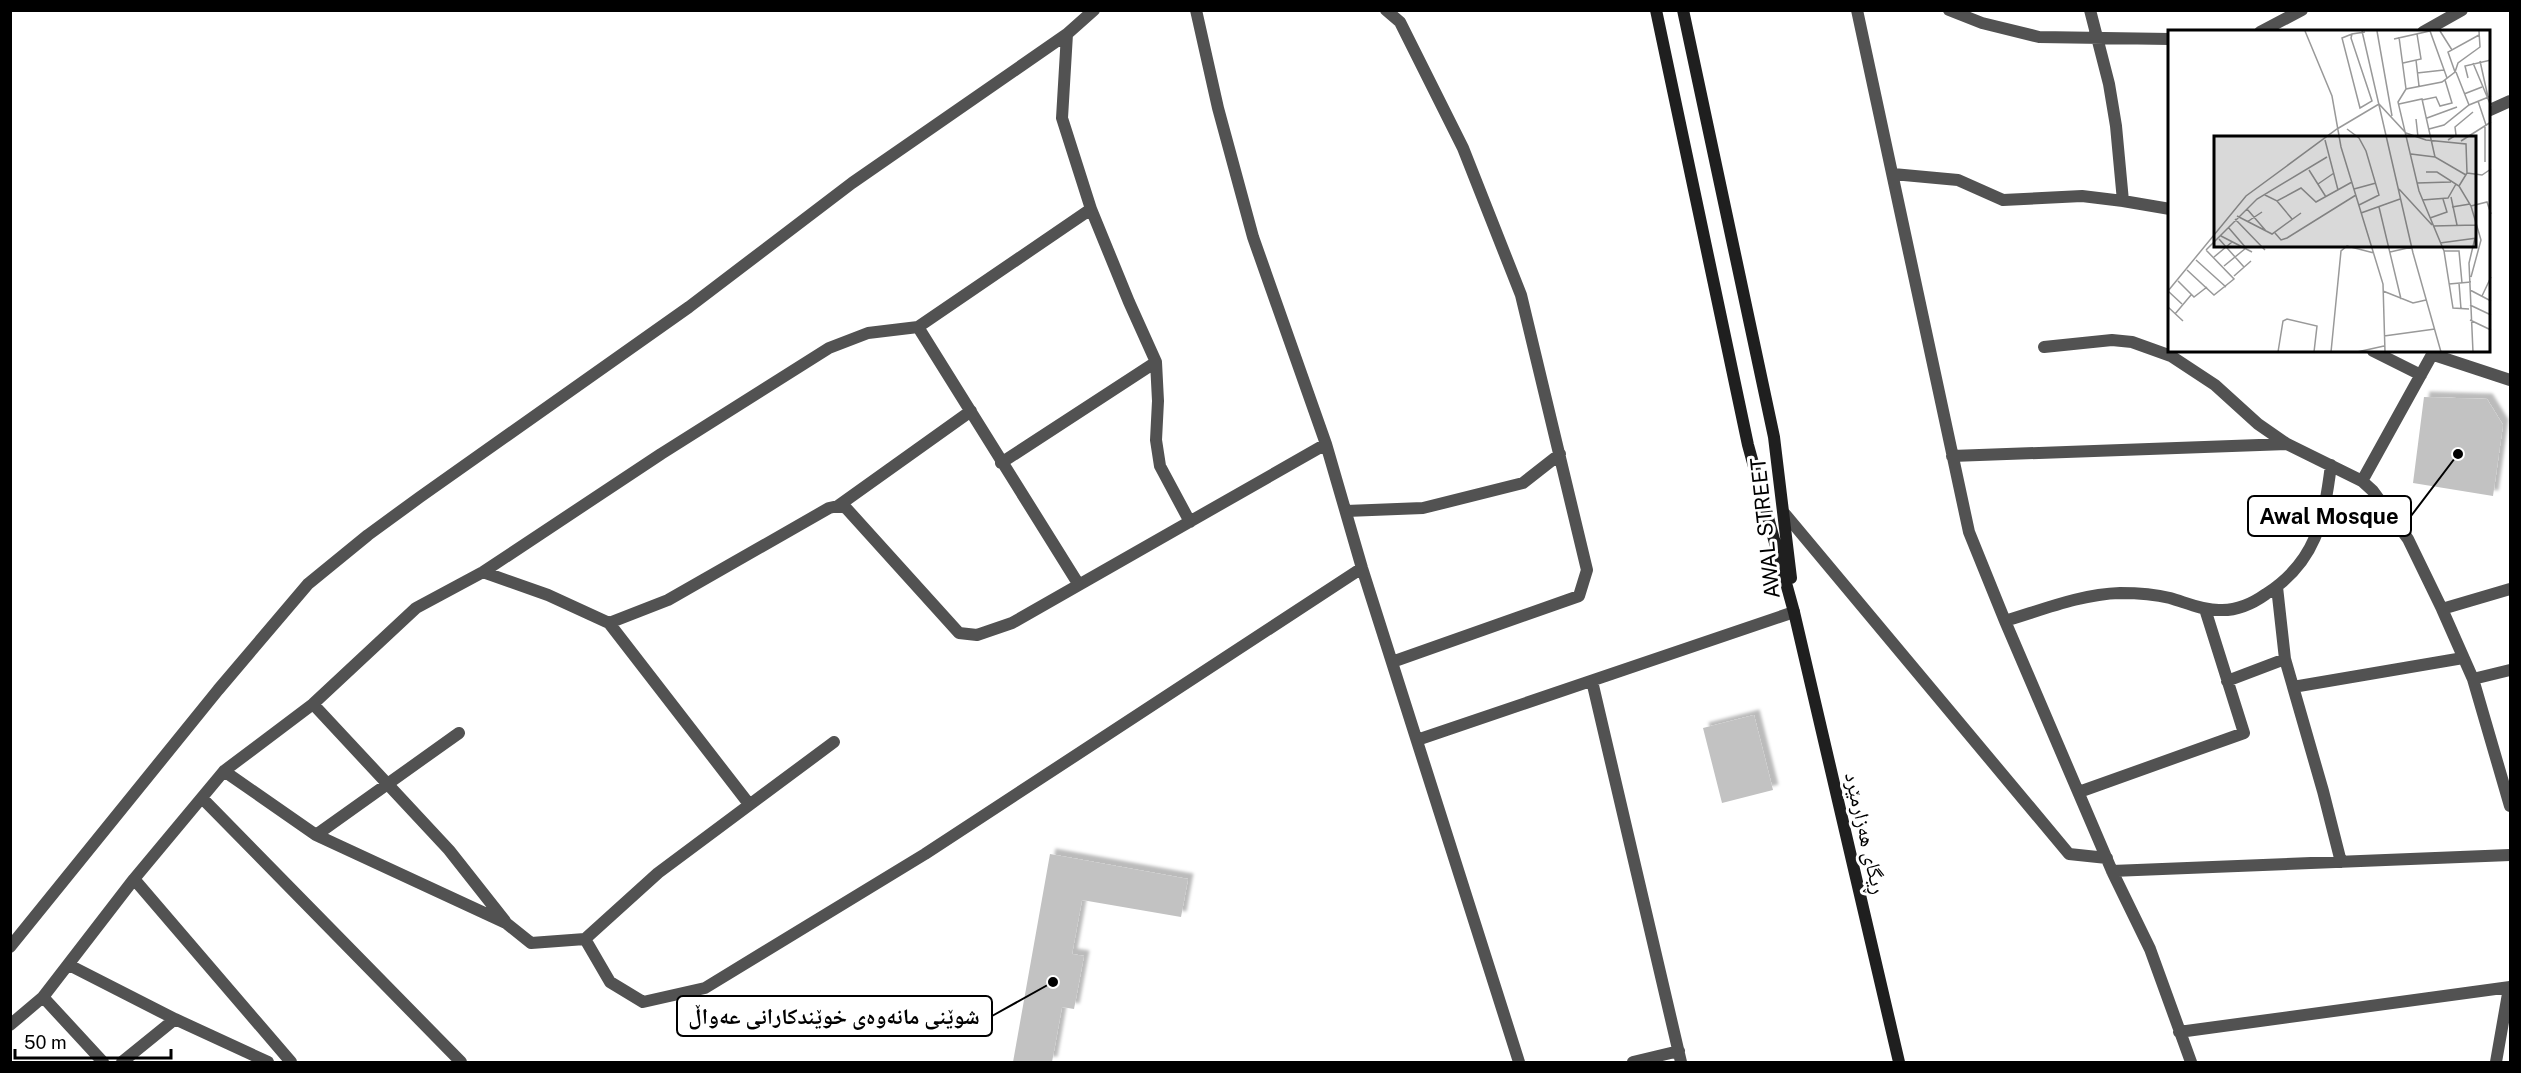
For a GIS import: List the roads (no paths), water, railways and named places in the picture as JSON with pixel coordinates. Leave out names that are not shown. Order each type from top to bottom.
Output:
[{"type":"main road","name":"AWAL STREET","points":[[1656,10],[1748,445],[1794,612]]},
{"type":"main road","name":"AWAL STREET","points":[[1683,10],[1774,437],[1785,514],[1794,612]]},
{"type":"main road","name":"ڕیگای هەزارمێرد","points":[[1794,612],[1899,1062]]},
{"type":"street","points":[[10,947],[272,625],[317,577],[420,497],[689,307],[852,183],[1067,34],[1094,10]]},
{"type":"street","points":[[1196,10],[1218,108],[1253,237],[1326,444],[1362,568],[1519,1062]]},
{"type":"street","points":[[1386,10],[1400,22],[1463,148],[1521,296],[1587,570],[1578,596],[1392,662]]},
{"type":"street","points":[[1857,10],[1969,532],[2112,872],[2150,949],[2191,1062]]},
{"type":"street","points":[[2090,10],[2109,84],[2116,126],[2122,201]]},
{"type":"street","points":[[2264,30],[2302,10]]},
{"type":"street","points":[[2427,30],[2462,10]]},
{"type":"street","points":[[1956,12],[2012,32],[2039,37],[2168,39]]},
{"type":"street","points":[[1067,34],[1062,118],[1091,209],[1156,362],[1158,401],[1156,440],[1160,466],[1190,522]]},
{"type":"street","points":[[2491,110],[2511,101]]},
{"type":"street","points":[[1893,174],[1958,180],[2003,200],[2082,196],[2168,209]]},
{"type":"street","points":[[10,1025],[43,997],[134,879],[224,771],[313,704],[416,608],[483,572],[661,454],[830,348],[868,333],[918,327],[1091,209]]},
{"type":"street","points":[[918,327],[1079,585]]},
{"type":"street","points":[[2044,347],[2112,340],[2150,347],[2193,369],[2215,385],[2258,424],[2287,444],[2362,481],[2384,504],[2408,539],[2442,609],[2473,679],[2510,800]]},
{"type":"street","points":[[2375,352],[2421,375]]},
{"type":"street","points":[[2362,481],[2434,353],[2511,380]]},
{"type":"street","points":[[1001,463],[1156,362]]},
{"type":"street","points":[[609,623],[668,600],[830,508],[838,506],[971,411]]},
{"type":"street","points":[[838,506],[846,508],[959,633],[977,636],[1012,623],[1326,444]]},
{"type":"street","points":[[1952,456],[2287,444]]},
{"type":"street","points":[[1346,511],[1423,508],[1523,483],[1560,454]]},
{"type":"street","points":[[2005,621],[2086,598],[2119,593],[2156,595],[2205,609],[2243,607],[2277,587],[2299,566],[2319,531],[2324,515],[2331,465]]},
{"type":"street","points":[[1785,514],[2069,854],[2107,858]]},
{"type":"street","points":[[585,939],[610,982],[643,1002],[705,988],[925,854],[1362,568]]},
{"type":"street","points":[[483,572],[548,595],[609,623],[749,804]]},
{"type":"street","points":[[2277,587],[2285,658],[2323,791],[2340,862]]},
{"type":"street","points":[[2442,609],[2511,589]]},
{"type":"street","points":[[2079,792],[2244,733],[2205,609]]},
{"type":"street","points":[[1417,740],[1794,612]]},
{"type":"street","points":[[2227,681],[2285,658]]},
{"type":"street","points":[[2293,687],[2463,658]]},
{"type":"street","points":[[2473,679],[2511,670]]},
{"type":"street","points":[[1592,681],[1680,1057],[1633,1062]]},
{"type":"street","points":[[313,704],[449,850],[506,923],[531,943],[585,939],[658,873],[834,742]]},
{"type":"street","points":[[316,835],[459,733]]},
{"type":"street","points":[[224,771],[316,835],[506,923]]},
{"type":"street","points":[[202,798],[461,1062]]},
{"type":"street","points":[[2112,872],[2511,855]]},
{"type":"street","points":[[134,879],[291,1062]]},
{"type":"street","points":[[69,964],[174,1019],[268,1062]]},
{"type":"street","points":[[2179,1032],[2510,987],[2496,1062]]},
{"type":"street","points":[[43,997],[103,1062]]},
{"type":"street","points":[[122,1062],[174,1019]]},
{"type":"place","name":"Awal Mosque","points":[[2458,454]]},
{"type":"place","name":"شوێنی مانەوەی خوێندکارانی عەواڵ","points":[[1053,982]]}]
